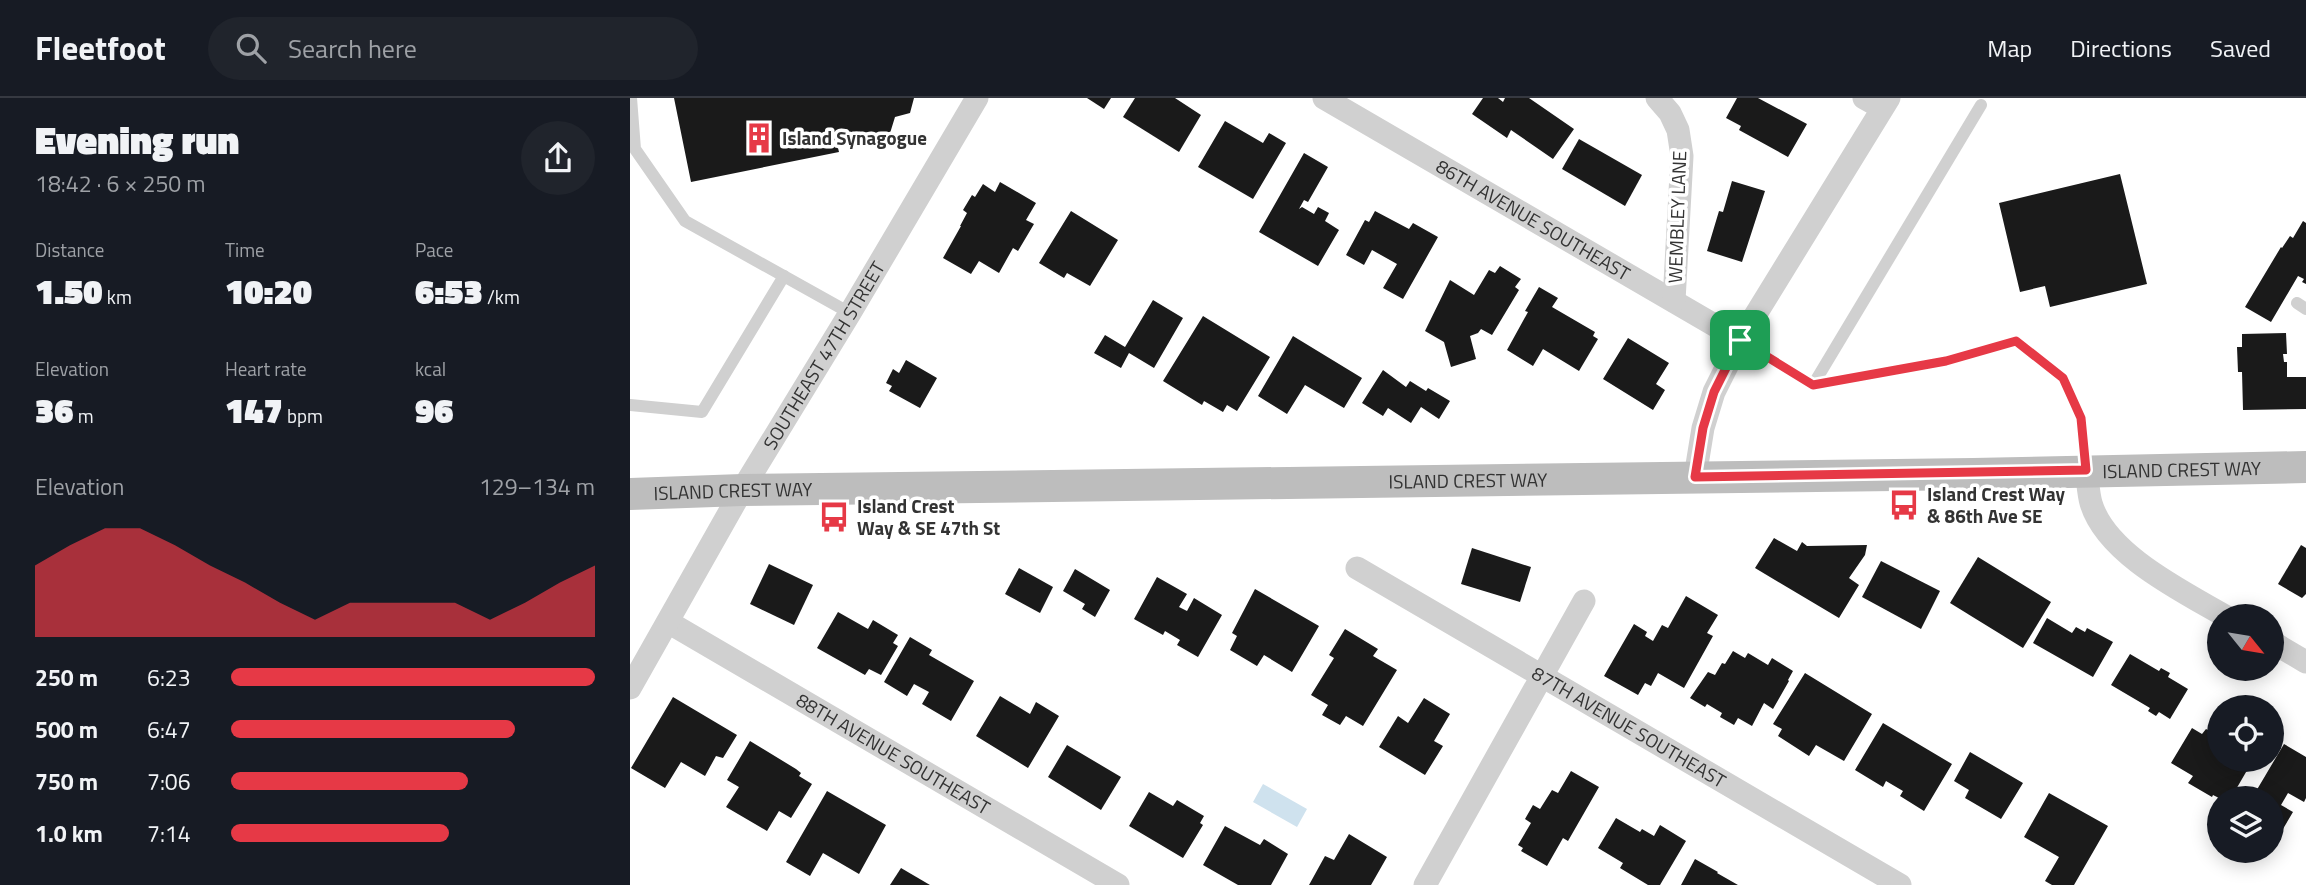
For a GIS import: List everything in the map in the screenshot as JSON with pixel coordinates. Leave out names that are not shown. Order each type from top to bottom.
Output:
[{"type":"main road","name":"ISLAND CREST WAY","points":[[630,494],[742,490],[824,491],[2306,467]]},
{"type":"street","name":"SOUTHEAST 47TH STREET","points":[[630,688],[742,490],[977,98]]},
{"type":"street","name":"86TH AVENUE SOUTHEAST","points":[[1324,98],[1740,340]]},
{"type":"street","name":"WEMBLEY LANE","points":[[1657,98],[1670,113],[1678,131],[1682,156],[1674,301]]},
{"type":"street","points":[[1695,477],[1703,428],[1714,392],[1740,340],[1878,102]]},
{"type":"street","points":[[2086,470],[2091,504],[2105,528],[2136,562],[2207,605]]},
{"type":"street","name":"87TH AVENUE SOUTHEAST","points":[[1357,568],[1900,885]]},
{"type":"street","points":[[1425,885],[1584,601]]},
{"type":"street","name":"88TH AVENUE SOUTHEAST","points":[[668,622],[1118,885]]},
{"type":"street","points":[[2284,649],[2306,662]]},
{"type":"lane","points":[[631,98],[631,126],[635,149],[685,221],[850,313]]},
{"type":"lane","points":[[1813,385],[1981,105]]},
{"type":"lane","points":[[630,405],[702,412],[783,276]]},
{"type":"lane","points":[[1740,340],[1813,385],[1946,361],[2016,341],[2063,378],[2081,418],[2086,470]]},
{"type":"water","points":[[1263,784],[1307,809],[1297,827],[1253,802]]},
{"type":"building","name":"Island Synagogue","points":[[674,98],[914,98],[910,113],[895,117],[887,143],[834,132],[839,152],[691,182]]},
{"type":"building","points":[[1087,98],[1111,98],[1104,109]]},
{"type":"building","points":[[1135,98],[1175,98],[1201,115],[1179,152],[1123,117]]},
{"type":"building","points":[[1483,98],[1498,98],[1503,102],[1505,98],[1529,98],[1574,129],[1553,159],[1511,130],[1507,138],[1472,114]]},
{"type":"building","points":[[1737,98],[1758,98],[1807,124],[1788,157],[1739,130],[1741,126],[1726,118]]},
{"type":"building","points":[[1225,121],[1263,143],[1269,133],[1286,143],[1253,199],[1198,167]]},
{"type":"building","points":[[1579,139],[1642,175],[1625,206],[1562,169]]},
{"type":"building","points":[[1304,153],[1328,167],[1308,202],[1304,200],[1299,209],[1302,207],[1314,214],[1318,207],[1329,213],[1325,221],[1339,230],[1318,266],[1259,232]]},
{"type":"building","points":[[2120,174],[2147,284],[2050,307],[2045,286],[2020,292],[1999,203]]},
{"type":"building","points":[[1732,181],[1765,191],[1742,262],[1707,251],[1719,211],[1723,212]]},
{"type":"building","points":[[1000,182],[1036,203],[1026,220],[1034,224],[1018,251],[1013,248],[999,273],[979,261],[971,274],[943,258],[967,213],[963,210],[972,195],[975,197],[983,184],[995,192]]},
{"type":"building","points":[[1071,211],[1118,240],[1090,286],[1067,273],[1064,278],[1039,263]]},
{"type":"building","points":[[1375,211],[1409,229],[1413,223],[1438,237],[1403,299],[1383,288],[1397,264],[1372,250],[1364,265],[1346,255],[1365,220],[1369,222]]},
{"type":"building","points":[[2303,221],[2306,223],[2306,284],[2302,282],[2304,279],[2298,276],[2271,322],[2245,307],[2281,247],[2290,236],[2293,238]]},
{"type":"building","points":[[1500,266],[1521,279],[1515,287],[1519,290],[1492,335],[1481,329],[1470,336],[1476,359],[1451,367],[1444,342],[1425,331],[1450,280],[1474,295],[1489,270],[1495,273]]},
{"type":"building","points":[[1539,287],[1558,298],[1552,307],[1595,332],[1593,336],[1598,339],[1579,371],[1543,349],[1533,366],[1507,350]]},
{"type":"building","points":[[1153,300],[1183,318],[1154,368],[1129,353],[1121,368],[1094,353],[1105,335],[1125,347]]},
{"type":"building","points":[[1203,316],[1270,357],[1237,411],[1227,405],[1223,412],[1204,401],[1202,405],[1163,381]]},
{"type":"building","points":[[2286,333],[2287,354],[2283,354],[2284,362],[2287,362],[2287,377],[2306,377],[2306,409],[2243,410],[2242,372],[2238,372],[2237,347],[2242,347],[2242,334]]},
{"type":"building","points":[[1293,336],[1362,378],[1344,408],[1305,385],[1287,414],[1258,396]]},
{"type":"building","points":[[1628,338],[1669,363],[1656,384],[1665,390],[1653,410],[1603,379]]},
{"type":"building","points":[[906,360],[937,378],[920,408],[889,391],[892,386],[886,383],[893,369],[899,373]]},
{"type":"building","points":[[1383,370],[1406,387],[1410,381],[1450,401],[1439,419],[1421,407],[1411,423],[1388,408],[1383,416],[1362,403]]},
{"type":"building","points":[[1774,538],[1797,551],[1802,542],[1807,546],[1867,545],[1865,555],[1849,578],[1859,585],[1839,618],[1755,568]]},
{"type":"building","points":[[2301,545],[2306,548],[2306,594],[2302,598],[2278,584]]},
{"type":"building","points":[[1472,548],[1531,567],[1520,602],[1461,584]]},
{"type":"building","points":[[1978,557],[2051,602],[2023,648],[1950,603]]},
{"type":"building","points":[[1881,561],[1940,591],[1921,629],[1862,597]]},
{"type":"building","points":[[769,564],[813,585],[794,625],[750,604]]},
{"type":"building","points":[[1019,568],[1053,587],[1040,613],[1005,594]]},
{"type":"building","points":[[1075,569],[1110,590],[1095,617],[1082,609],[1085,604],[1063,591]]},
{"type":"building","points":[[1157,577],[1187,594],[1179,607],[1187,611],[1194,598],[1222,615],[1198,657],[1177,645],[1180,640],[1165,631],[1163,635],[1134,619]]},
{"type":"building","points":[[1255,589],[1319,626],[1292,672],[1264,655],[1257,666],[1230,650],[1237,636],[1232,633]]},
{"type":"building","points":[[1686,596],[1718,615],[1707,633],[1713,636],[1684,688],[1658,673],[1651,686],[1645,683],[1638,695],[1604,676],[1634,624],[1647,632],[1645,636],[1653,641],[1662,625],[1668,628]]},
{"type":"building","points":[[838,612],[868,629],[873,620],[898,635],[893,643],[898,646],[881,675],[869,669],[865,675],[817,648]]},
{"type":"building","points":[[2047,618],[2072,633],[2076,627],[2085,632],[2087,628],[2113,642],[2093,677],[2033,643]]},
{"type":"building","points":[[1345,629],[1378,649],[1373,656],[1397,670],[1363,726],[1346,716],[1340,725],[1322,715],[1328,705],[1311,695],[1334,658],[1329,655]]},
{"type":"building","points":[[910,637],[932,650],[929,655],[974,681],[951,721],[922,704],[929,692],[914,684],[907,696],[884,682]]},
{"type":"building","points":[[1733,651],[1745,658],[1748,653],[1768,665],[1772,658],[1793,671],[1773,709],[1764,703],[1752,726],[1738,718],[1734,725],[1720,717],[1722,713],[1690,698],[1708,672],[1715,675]]},
{"type":"building","points":[[2130,654],[2159,671],[2161,668],[2170,673],[2168,677],[2188,689],[2170,719],[2159,712],[2156,716],[2148,711],[2150,708],[2111,685]]},
{"type":"building","points":[[1805,673],[1872,714],[1844,761],[1816,745],[1809,756],[1778,736],[1782,729],[1773,724]]},
{"type":"building","points":[[1000,696],[1030,714],[1036,702],[1059,716],[1028,768],[976,736]]},
{"type":"building","points":[[673,697],[737,735],[723,758],[716,756],[705,776],[681,762],[665,788],[631,768]]},
{"type":"building","points":[[1424,698],[1450,714],[1434,741],[1443,746],[1425,775],[1379,747],[1398,716],[1408,723]]},
{"type":"building","points":[[1883,723],[1952,764],[1924,811],[1900,796],[1903,791],[1886,781],[1883,787],[1855,770]]},
{"type":"building","points":[[2192,728],[2202,734],[2206,729],[2207,772],[2246,772],[2238,786],[2207,786],[2207,794],[2188,783],[2193,776],[2171,763]]},
{"type":"building","points":[[750,741],[796,769],[801,773],[799,776],[812,784],[791,818],[779,811],[767,831],[726,807],[739,787],[727,780]]},
{"type":"building","points":[[2284,744],[2306,757],[2304,802],[2288,793],[2284,800],[2284,786],[2259,786],[2267,772],[2284,772]]},
{"type":"building","points":[[1067,745],[1121,777],[1101,810],[1048,777]]},
{"type":"building","points":[[1970,752],[2023,783],[2001,819],[1965,798],[1969,790],[1954,781]]},
{"type":"building","points":[[1571,771],[1599,787],[1568,841],[1563,838],[1547,866],[1521,851],[1523,848],[1518,845],[1531,823],[1525,819],[1533,805],[1540,809],[1552,790],[1558,793]]},
{"type":"building","points":[[827,791],[886,825],[859,874],[823,853],[810,876],[786,862]]},
{"type":"building","points":[[1149,792],[1173,806],[1177,800],[1204,816],[1200,823],[1203,825],[1183,858],[1129,826]]},
{"type":"building","points":[[2049,793],[2108,826],[2074,885],[2052,885],[2045,881],[2059,857],[2024,837]]},
{"type":"building","points":[[2284,807],[2293,812],[2284,827]]},
{"type":"building","points":[[1616,818],[1640,832],[1642,829],[1654,836],[1660,825],[1686,841],[1660,885],[1648,885],[1620,868],[1623,863],[1598,848]]},
{"type":"building","points":[[1225,826],[1260,845],[1264,839],[1288,854],[1271,885],[1238,885],[1203,865]]},
{"type":"building","points":[[1349,834],[1387,857],[1371,885],[1309,885],[1325,856],[1334,860]]},
{"type":"building","points":[[1695,859],[1718,872],[1738,885],[1681,885]]},
{"type":"building","points":[[901,868],[930,885],[890,885]]},
{"type":"place","name":"Island Synagogue","points":[[759,138]]},
{"type":"place","name":"Island Crest Way & 86th Ave SE","points":[[1904,505]]},
{"type":"place","name":"Island Crest Way & SE 47th St","points":[[834,517]]},
{"type":"route","points":[[1740,340],[1813,385],[1946,361],[2016,341],[2063,378],[2081,418],[2086,470],[1695,477],[1703,428],[1714,392],[1740,340]]}]
